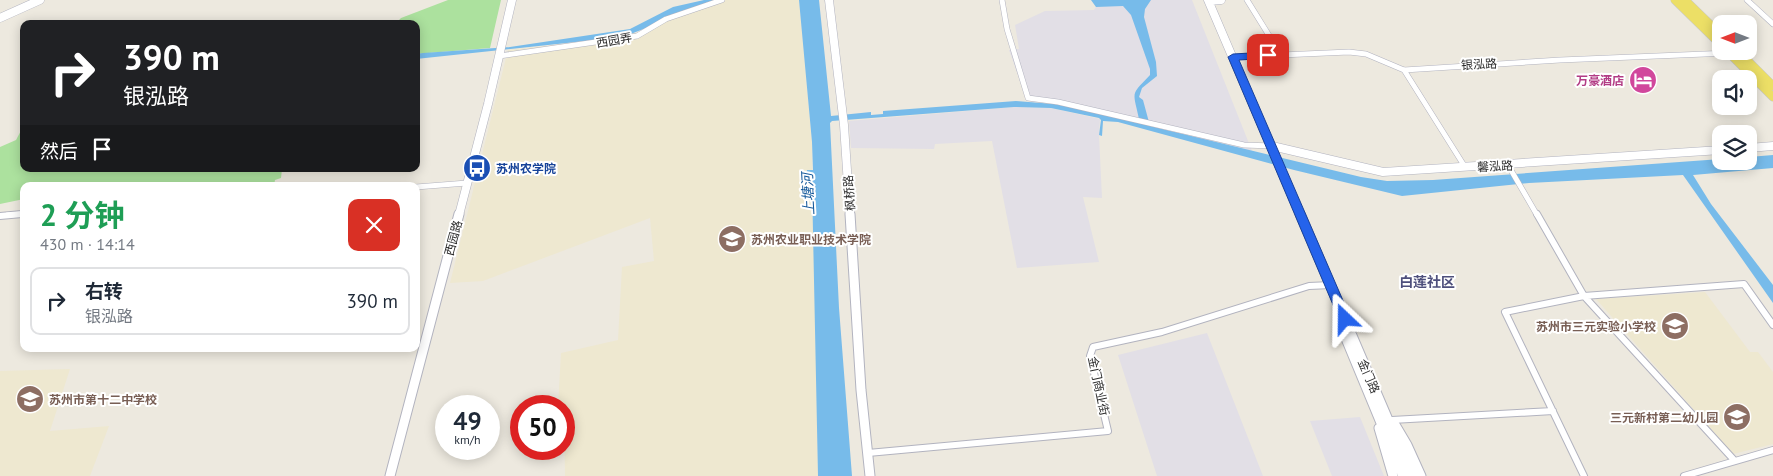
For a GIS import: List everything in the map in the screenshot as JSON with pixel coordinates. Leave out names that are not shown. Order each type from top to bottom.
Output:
[{"type":"main road","points":[[0,18],[40,0]]},
{"type":"main road","name":"西园路","points":[[390,476],[468,183],[512,0]]},
{"type":"main road","name":"枫桥路","points":[[829,0],[844,125],[862,390],[870,476]]},
{"type":"main road","points":[[1207,0],[1221,0]]},
{"type":"main road","name":"金门路","points":[[1207,0],[1233,57],[1273,156]]},
{"type":"main road","name":"金门路","points":[[1207,0],[1401,461],[1412,476]]},
{"type":"main road","points":[[1675,0],[1712,36]]},
{"type":"main road","points":[[1685,0],[1712,26]]},
{"type":"main road","points":[[1736,60],[1773,97]]},
{"type":"main road","points":[[1747,60],[1773,86]]},
{"type":"main road","points":[[1377,403],[1392,420],[1407,444],[1421,476]]},
{"type":"main road","points":[[1377,403],[1384,450],[1393,476]]},
{"type":"main road","name":"金门路","points":[[1401,461],[1403,476]]},
{"type":"street","name":"西园弄","points":[[500,51],[637,36],[666,19],[722,0]]},
{"type":"street","points":[[1002,0],[1015,58],[1028,98],[1133,119],[1244,145],[1273,156]]},
{"type":"street","points":[[1248,0],[1278,50],[1286,54]]},
{"type":"street","points":[[1747,0],[1773,24]]},
{"type":"street","name":"银泓路","points":[[1233,57],[1349,52],[1366,54],[1404,70],[1551,60],[1712,53]]},
{"type":"street","points":[[1404,70],[1465,167]]},
{"type":"street","points":[[1757,147],[1773,146]]},
{"type":"street","name":"馨泓路","points":[[1273,156],[1383,172],[1465,167],[1509,168],[1712,151]]},
{"type":"street","points":[[1509,168],[1584,296],[1734,460]]},
{"type":"street","points":[[420,187],[468,183]]},
{"type":"street","points":[[0,216],[20,214]]},
{"type":"street","points":[[1584,476],[1506,312],[1584,296],[1744,284],[1773,325]]},
{"type":"street","name":"金门商业街","points":[[868,453],[1108,431],[1090,356],[1093,346],[1162,332],[1309,286],[1327,286]]},
{"type":"street","points":[[1392,420],[1553,411]]},
{"type":"street","points":[[1684,476],[1773,450]]},
{"type":"shaded area","name":"苏州农业职业技术学院","points":[[718,0],[799,0],[812,142],[818,476],[565,476],[565,460],[575,460],[575,395],[559,395],[561,353],[618,340],[622,267],[654,261],[650,218],[483,281],[450,283],[508,50],[594,41],[636,33]]},
{"type":"shaded area","points":[[1143,0],[1192,0],[1252,151],[1054,104],[1027,101],[1009,50],[1019,49],[1015,25],[1045,11],[1094,10],[1096,7]]},
{"type":"shaded area","points":[[1014,107],[1051,108],[1100,119],[1102,198],[1083,197],[1099,262],[1017,268],[992,141],[935,144],[934,149],[851,148],[849,121]]},
{"type":"shaded area","name":"苏州市三元实验小学校","points":[[1705,292],[1750,352],[1758,352],[1773,372],[1773,444],[1733,454],[1596,299]]},
{"type":"shaded area","points":[[1207,333],[1263,476],[1157,476],[1118,355]]},
{"type":"shaded area","name":"苏州市第十二中学校","points":[[70,369],[50,431],[109,426],[90,476],[0,476],[0,371]]},
{"type":"shaded area","points":[[1360,417],[1384,476],[1332,476],[1310,421]]},
{"type":"green space","points":[[448,0],[501,0],[490,48],[420,54],[420,20],[399,20]]},
{"type":"green space","points":[[20,132],[20,172],[282,172],[281,178],[275,180],[275,182],[20,182],[20,200],[0,204],[0,147],[16,140]]},
{"type":"water","points":[[704,0],[718,0],[623,37],[420,59],[420,53],[423,53],[510,47],[630,29],[673,7]]},
{"type":"water","points":[[799,0],[819,0],[831,116],[871,112],[871,115],[883,114],[883,111],[1016,101],[1054,104],[1139,119],[1135,94],[1150,75],[1150,69],[1131,15],[1123,6],[1096,7],[1091,0],[1151,0],[1145,9],[1144,17],[1156,62],[1157,76],[1142,88],[1139,97],[1143,100],[1150,126],[1361,177],[1387,181],[1433,180],[1712,160],[1712,170],[1750,170],[1693,175],[1711,204],[1773,285],[1773,303],[1683,175],[1529,183],[1402,196],[1294,170],[1118,122],[1103,121],[1102,136],[1099,135],[1101,120],[1099,118],[1051,108],[1014,107],[832,121],[830,123],[839,308],[852,476],[818,476],[812,183],[806,175],[807,170],[813,170]]},
{"type":"water","points":[[1773,155],[1773,168],[1757,169],[1757,156]]},
{"type":"place","name":"万豪酒店","points":[[1643,80]]},
{"type":"place","name":"苏州农学院","points":[[477,168]]},
{"type":"place","name":"苏州农业职业技术学院","points":[[732,239]]},
{"type":"place","name":"苏州市三元实验小学校","points":[[1675,326]]},
{"type":"place","name":"苏州市第十二中学校","points":[[30,399]]},
{"type":"place","name":"三元新村第二幼儿园","points":[[1737,417]]},
{"type":"district","name":"白莲社区","points":[[1427,282]]},
{"type":"route","points":[[1268,55],[1233,57],[1345,319]]},
{"type":"water label","name":"上塘河","points":[[808,194]]}]
